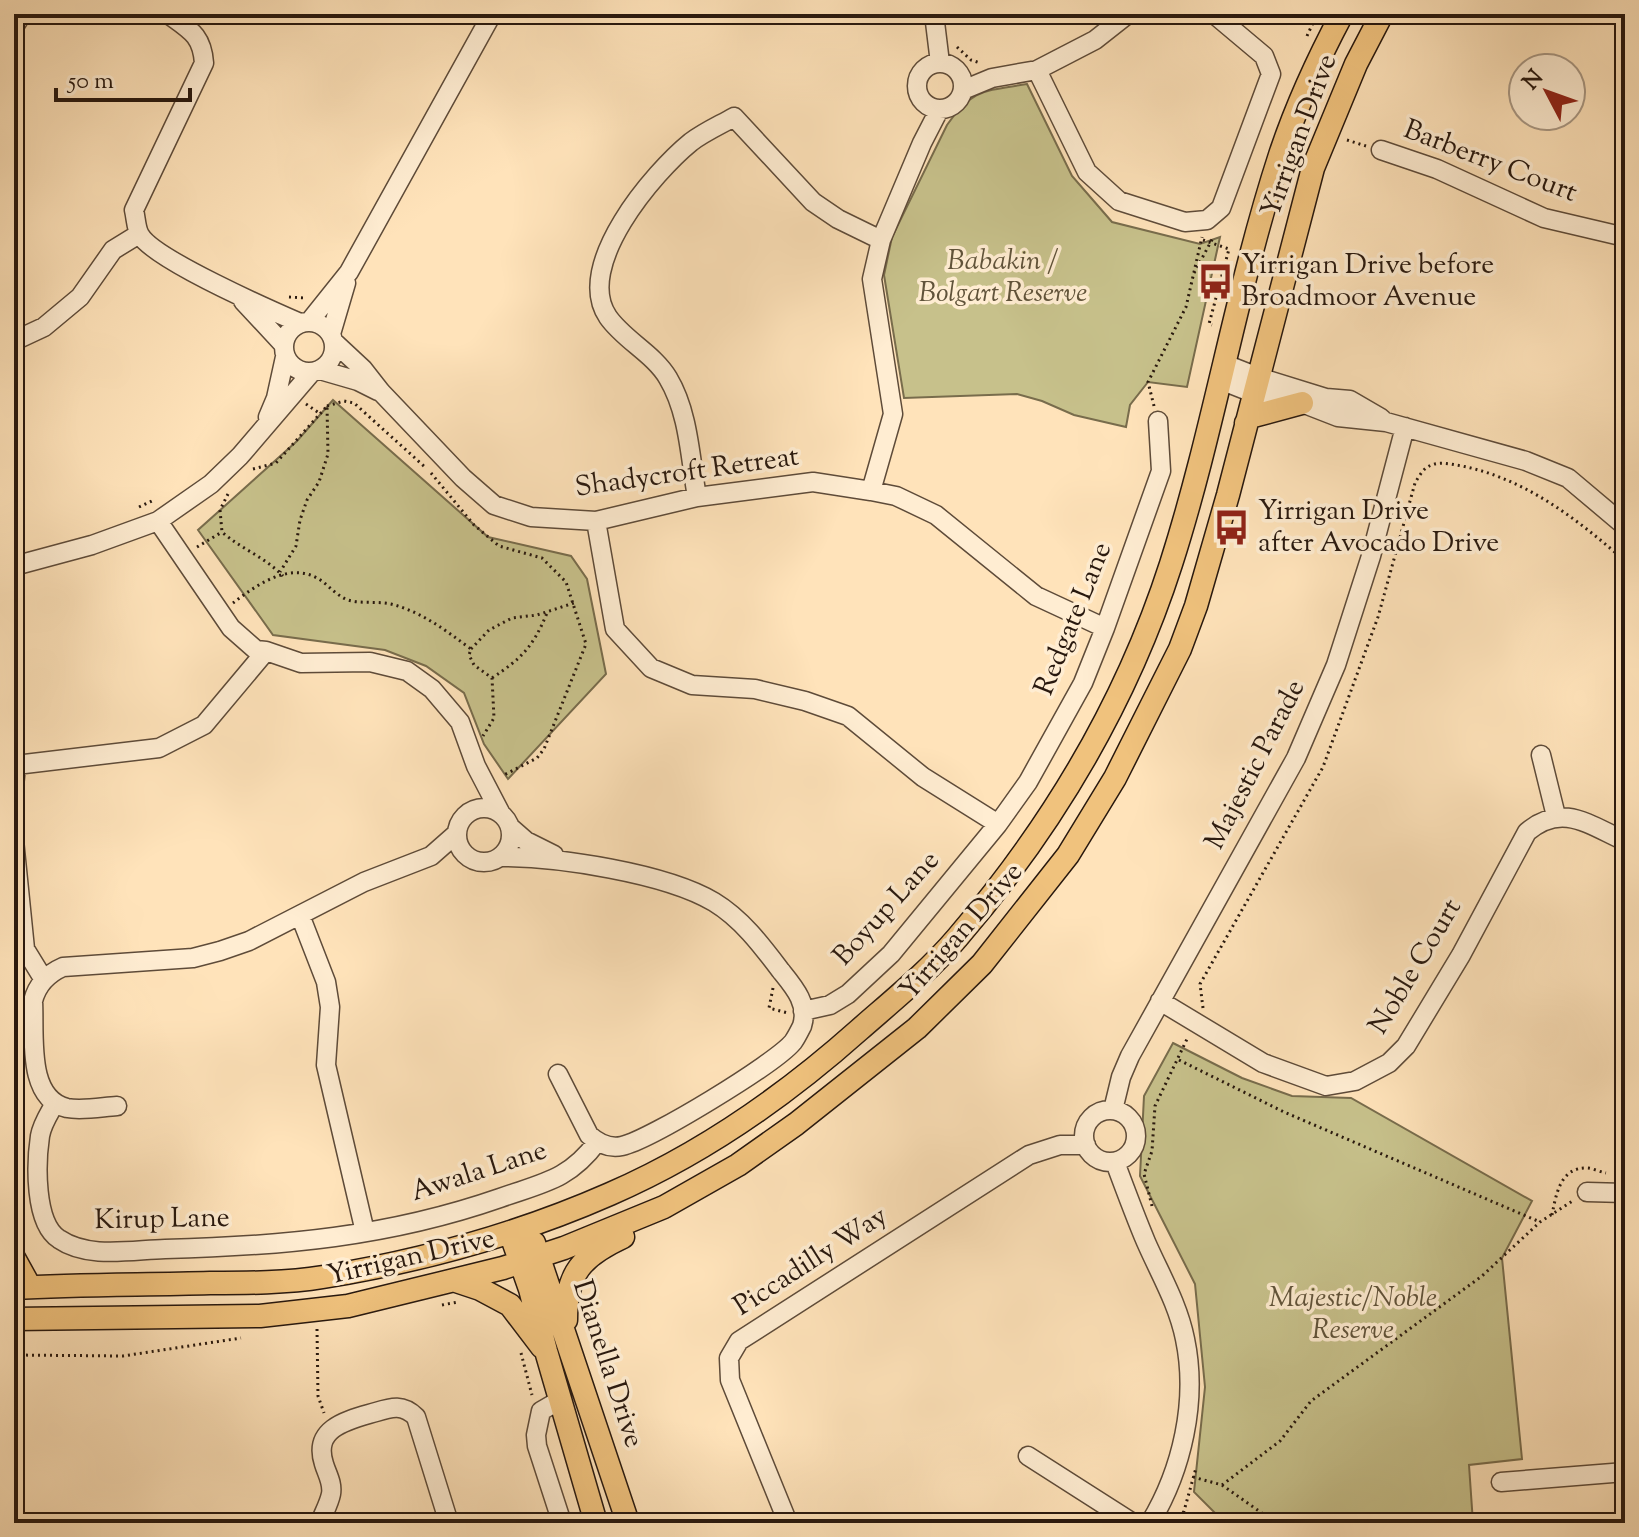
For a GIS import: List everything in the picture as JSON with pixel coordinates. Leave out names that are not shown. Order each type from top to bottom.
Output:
[{"type":"main road","points":[[1326,45],[1332,14]]},
{"type":"main road","name":"Yirrigan Drive","points":[[22,1287],[316,1279],[438,1253],[519,1228],[612,1193],[728,1131],[829,1057],[955,941],[1035,839],[1123,690],[1170,566],[1242,287],[1281,152],[1342,14]]},
{"type":"main road","name":"Yirrigan Drive","points":[[14,1319],[260,1316],[460,1291],[664,1207],[738,1165],[796,1124],[917,1028],[982,964],[1068,855],[1115,778],[1180,649],[1219,530],[1313,168],[1356,64],[1382,14]]},
{"type":"main road","points":[[1246,423],[1250,417],[1302,403]]},
{"type":"main road","points":[[568,1343],[566,1299],[572,1278],[584,1259],[709,1194],[738,1165]]},
{"type":"main road","name":"Dianella Drive","points":[[519,1228],[530,1260],[568,1343],[628,1523]]},
{"type":"main road","points":[[14,1258],[22,1287]]},
{"type":"main road","name":"Dianella Drive","points":[[530,1260],[546,1351],[596,1523]]},
{"type":"main road","points":[[460,1291],[491,1294],[510,1305],[546,1351]]},
{"type":"street","points":[[14,27],[22,14]]},
{"type":"street","points":[[168,14],[191,30],[202,45],[204,63],[134,210],[139,234],[152,247],[238,296],[305,322],[322,325],[332,338]]},
{"type":"street","points":[[263,430],[276,398],[289,331],[305,322],[349,272],[492,14]]},
{"type":"street","points":[[934,14],[940,63]]},
{"type":"street","points":[[963,90],[963,82],[955,68],[940,63],[925,68],[916,82],[919,98],[924,104],[939,110],[952,106],[963,90],[992,78],[1037,70],[1095,40],[1128,14]]},
{"type":"street","points":[[1037,70],[1087,172],[1119,201],[1185,222],[1207,220],[1221,208],[1271,74],[1264,56],[1214,14]]},
{"type":"street","points":[[871,491],[893,414],[872,279],[881,240],[939,110]]},
{"type":"street","points":[[697,497],[681,408],[667,377],[607,316],[599,293],[602,260],[645,187],[693,140],[734,117],[813,202],[838,219],[881,240]]},
{"type":"street","name":"Barberry Court","points":[[1381,150],[1437,169],[1544,218],[1625,237]]},
{"type":"street","points":[[14,341],[44,327],[80,297],[113,250],[139,234]]},
{"type":"street","points":[[14,566],[92,545],[158,521],[211,484],[316,371],[332,358],[332,338],[349,272]]},
{"type":"street","points":[[238,296],[298,371],[316,371]]},
{"type":"street","name":"Shadycroft Retreat","points":[[332,338],[463,478],[494,505],[531,517],[596,521],[697,497],[813,482],[896,496],[936,515],[1036,596],[1105,628]]},
{"type":"street","name":"Shadycroft Retreat","points":[[316,371],[358,381],[381,392]]},
{"type":"street","points":[[1222,372],[1338,417],[1386,422],[1526,461],[1568,478],[1625,526]]},
{"type":"street","points":[[1256,385],[1350,400],[1386,422]]},
{"type":"street","name":"Redgate Lane","points":[[998,824],[1028,782],[1083,683],[1105,628],[1161,471],[1158,421]]},
{"type":"street","name":"Majestic Parade","points":[[1113,1110],[1121,1077],[1160,1001],[1296,758],[1330,678],[1371,556],[1405,427]]},
{"type":"street","points":[[158,521],[231,628],[256,650],[301,663],[370,662],[407,671],[432,689],[460,722],[476,766],[506,821],[510,843],[501,857]]},
{"type":"street","points":[[596,521],[615,629],[651,668],[692,685],[755,689],[805,701],[848,716],[923,777],[998,824]]},
{"type":"street","points":[[14,787],[16,765],[159,748],[204,725],[266,651]]},
{"type":"street","points":[[1541,755],[1556,816],[1580,821],[1625,841]]},
{"type":"street","points":[[470,811],[476,766]]},
{"type":"street","points":[[117,1106],[69,1109],[44,1094],[37,1082],[33,1001],[36,991],[51,972],[63,967],[193,958],[249,941],[364,882],[431,856],[456,834],[461,819],[470,811],[483,808],[506,821],[526,841],[564,861]]},
{"type":"street","name":"Noble Court","points":[[1160,1001],[1263,1063],[1326,1086],[1355,1081],[1389,1063],[1406,1046],[1461,955],[1527,832],[1540,821],[1556,816]]},
{"type":"street","name":"Boyup Lane","points":[[803,1014],[830,1005],[848,994],[891,954],[998,824]]},
{"type":"street","points":[[456,834],[461,851],[469,859]]},
{"type":"street","points":[[14,840],[25,949],[44,980]]},
{"type":"street","points":[[410,866],[469,859],[486,863],[501,857],[564,861],[673,884],[713,901],[737,919],[759,942],[800,996],[802,1026],[793,1042],[773,1059],[660,1131],[620,1147],[597,1142],[581,1123],[558,1074]]},
{"type":"street","points":[[300,915],[326,982],[330,1007],[326,1065],[365,1232]]},
{"type":"street","name":"Kirup Lane","points":[[55,1103],[40,1136],[42,1217],[49,1231],[71,1246],[87,1251],[259,1247],[319,1241],[365,1232]]},
{"type":"street","points":[[1113,1110],[1130,1120],[1136,1138],[1127,1156],[1115,1162],[1100,1160],[1089,1152],[1086,1145],[1085,1132],[1090,1120],[1100,1112],[1113,1110]]},
{"type":"street","name":"Awala Lane","points":[[365,1232],[453,1214],[561,1177],[586,1158],[597,1142]]},
{"type":"street","name":"Piccadilly Way","points":[[788,1523],[730,1380],[729,1358],[739,1341],[1029,1155],[1060,1145],[1086,1145]]},
{"type":"street","points":[[1115,1162],[1147,1244],[1172,1296],[1185,1341],[1188,1388],[1184,1438],[1175,1472],[1150,1523]]},
{"type":"street","points":[[1587,1192],[1625,1193]]},
{"type":"street","points":[[560,1400],[541,1411],[536,1435],[562,1523]]},
{"type":"street","points":[[320,1523],[331,1495],[331,1483],[320,1451],[322,1441],[335,1427],[400,1407],[410,1410],[416,1417],[449,1523]]},
{"type":"street","points":[[1028,1456],[1133,1523]]},
{"type":"street","points":[[1501,1482],[1625,1472]]},
{"type":"path","points":[[1342,139],[1381,150]]},
{"type":"path","points":[[1158,421],[1148,382],[1186,307],[1207,220]]},
{"type":"path","points":[[243,474],[276,463],[327,406],[344,401],[354,403],[429,470],[474,525],[499,546],[542,558],[566,582],[586,644],[544,749],[537,758],[516,771],[497,778]]},
{"type":"path","points":[[281,574],[296,546],[300,520],[307,500],[319,482],[328,454],[327,406]]},
{"type":"path","points":[[1153,1210],[1144,1174],[1152,1151],[1155,1106],[1205,1005],[1200,984],[1323,767],[1378,617],[1415,483],[1425,469],[1440,462],[1478,469],[1507,479],[1541,496],[1625,561]]},
{"type":"path","points":[[231,489],[220,510],[222,532],[235,544],[255,552],[281,574]]},
{"type":"path","points":[[182,556],[222,532]]},
{"type":"path","points":[[221,613],[254,587],[281,574],[303,573],[318,578],[348,600],[389,604],[428,617],[471,649]]},
{"type":"path","points":[[492,678],[474,665],[469,655],[489,630],[512,618],[574,603]]},
{"type":"path","points":[[492,678],[520,659],[536,641],[548,611]]},
{"type":"path","points":[[481,738],[494,718],[492,678]]},
{"type":"path","points":[[774,982],[769,1008],[803,1014]]},
{"type":"path","points":[[1178,1059],[1284,1112],[1540,1222]]},
{"type":"path","points":[[1222,1485],[1280,1441],[1311,1401],[1482,1276],[1540,1222],[1587,1192]]},
{"type":"path","points":[[434,1306],[460,1291]]},
{"type":"path","points":[[317,1326],[318,1396],[324,1414],[335,1427]]},
{"type":"path","points":[[14,1355],[123,1356],[254,1336]]},
{"type":"path","points":[[520,1352],[533,1392],[530,1404]]},
{"type":"path","points":[[1177,1523],[1195,1477],[1196,1463]]},
{"type":"path","points":[[1175,1472],[1222,1485],[1276,1523]]},
{"type":"green space","name":"Babakin / Bolgart Reserve","points":[[1027,84],[1072,176],[1112,222],[1200,244],[1220,237],[1187,387],[1148,382],[1130,405],[1126,427],[1074,415],[1017,394],[904,398],[884,275],[892,237],[947,125],[956,113],[981,93]]},
{"type":"green space","points":[[333,400],[488,537],[571,556],[587,579],[606,674],[508,779],[484,744],[464,693],[426,666],[385,650],[273,635],[198,530],[297,441]]},
{"type":"green space","name":"Majestic/Noble Reserve","points":[[1173,1043],[1242,1078],[1292,1096],[1351,1098],[1532,1201],[1502,1258],[1522,1459],[1469,1465],[1473,1523],[1225,1523],[1194,1492],[1205,1387],[1195,1284],[1140,1176],[1144,1096]]},
{"type":"place","name":"Yirrigan Drive before Broadmoor Avenue","points":[[1215,282]]},
{"type":"place","name":"Yirrigan Drive after Avocado Drive","points":[[1232,528]]}]
